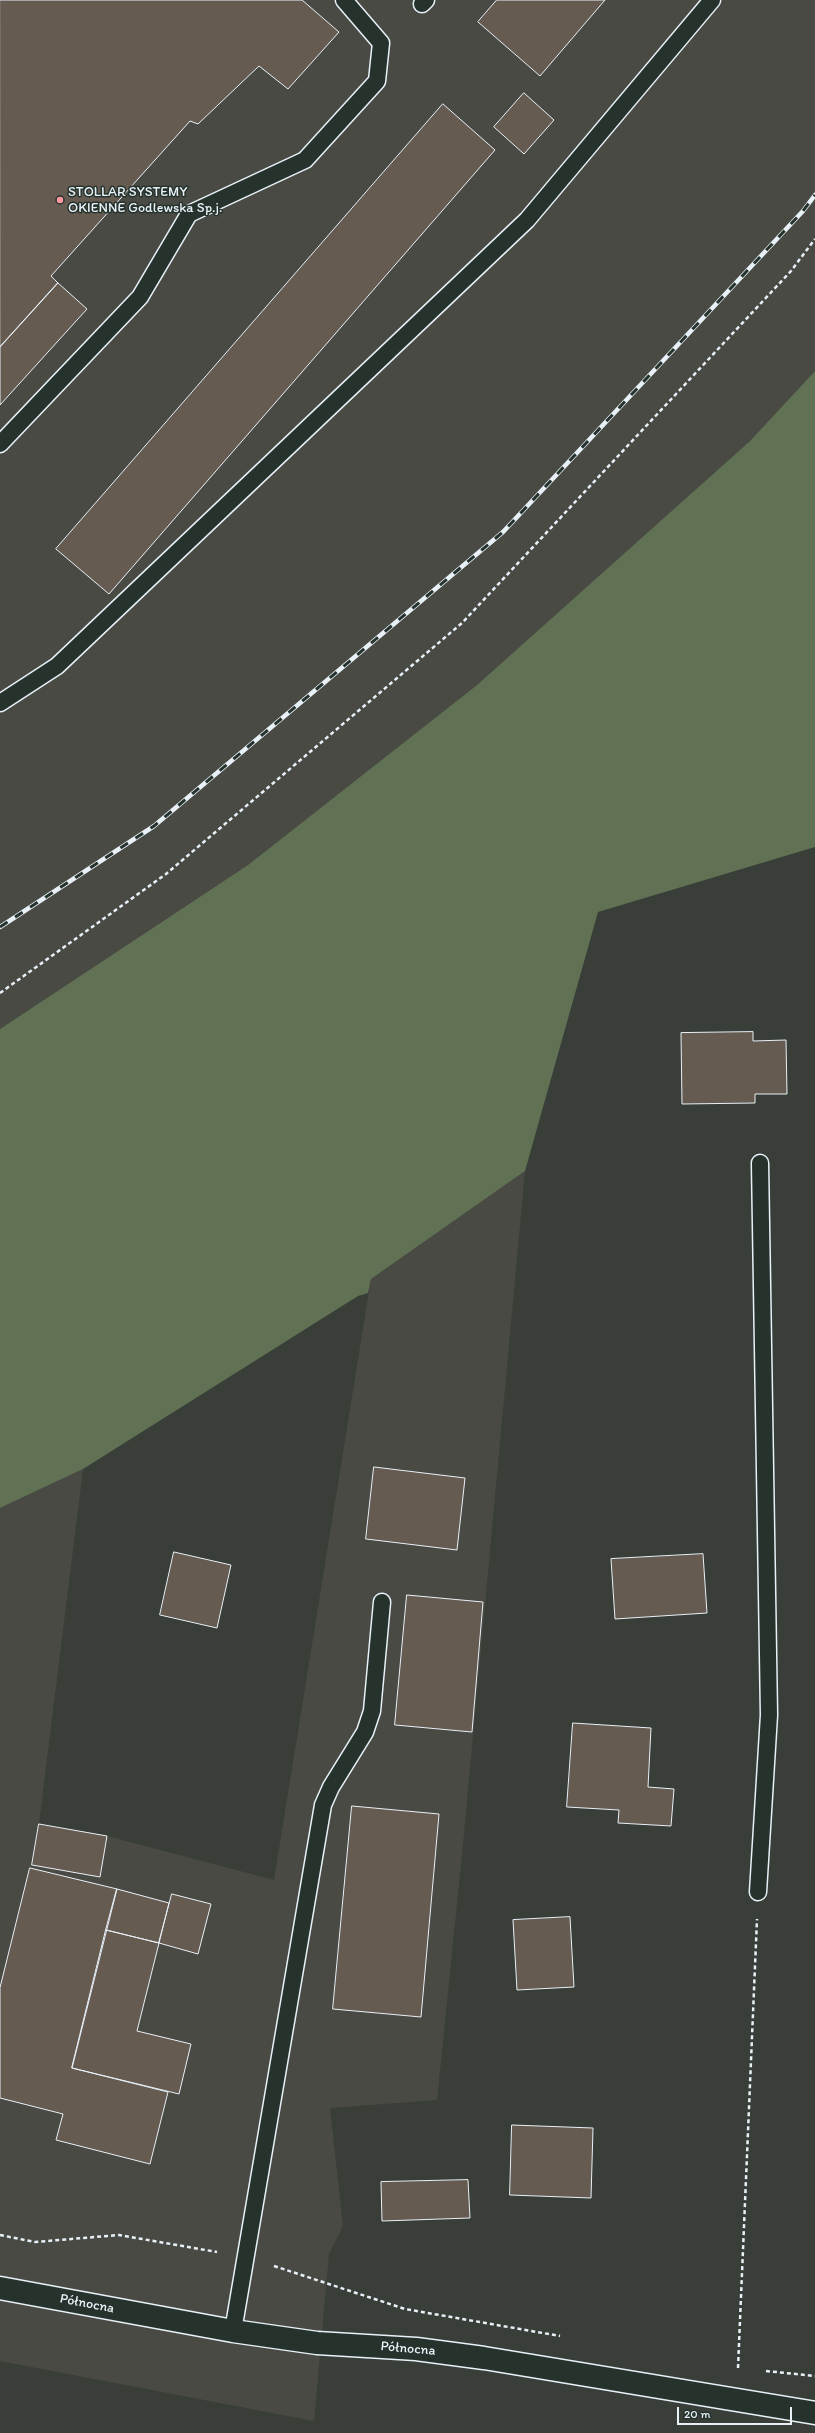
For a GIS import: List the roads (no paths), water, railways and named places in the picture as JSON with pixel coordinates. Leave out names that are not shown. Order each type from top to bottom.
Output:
[{"type":"street","name":"Północna","points":[[0,2288],[233,2331],[317,2342],[416,2349],[484,2358],[815,2413]]},
{"type":"lane","points":[[0,444],[140,297],[189,214],[305,160],[377,81],[381,43],[344,0]]},
{"type":"lane","points":[[0,703],[57,666],[528,220],[712,0]]},
{"type":"lane","points":[[758,1892],[769,1714],[760,1163]]},
{"type":"lane","points":[[233,2331],[323,1805],[331,1787],[365,1732],[372,1711],[382,1602]]},
{"type":"railway","points":[[0,927],[154,826],[503,532],[803,211],[815,195]]},
{"type":"place","name":"STOLLAR SYSTEMY OKIENNE Godlewska Sp.j.","points":[[60,200]]}]
